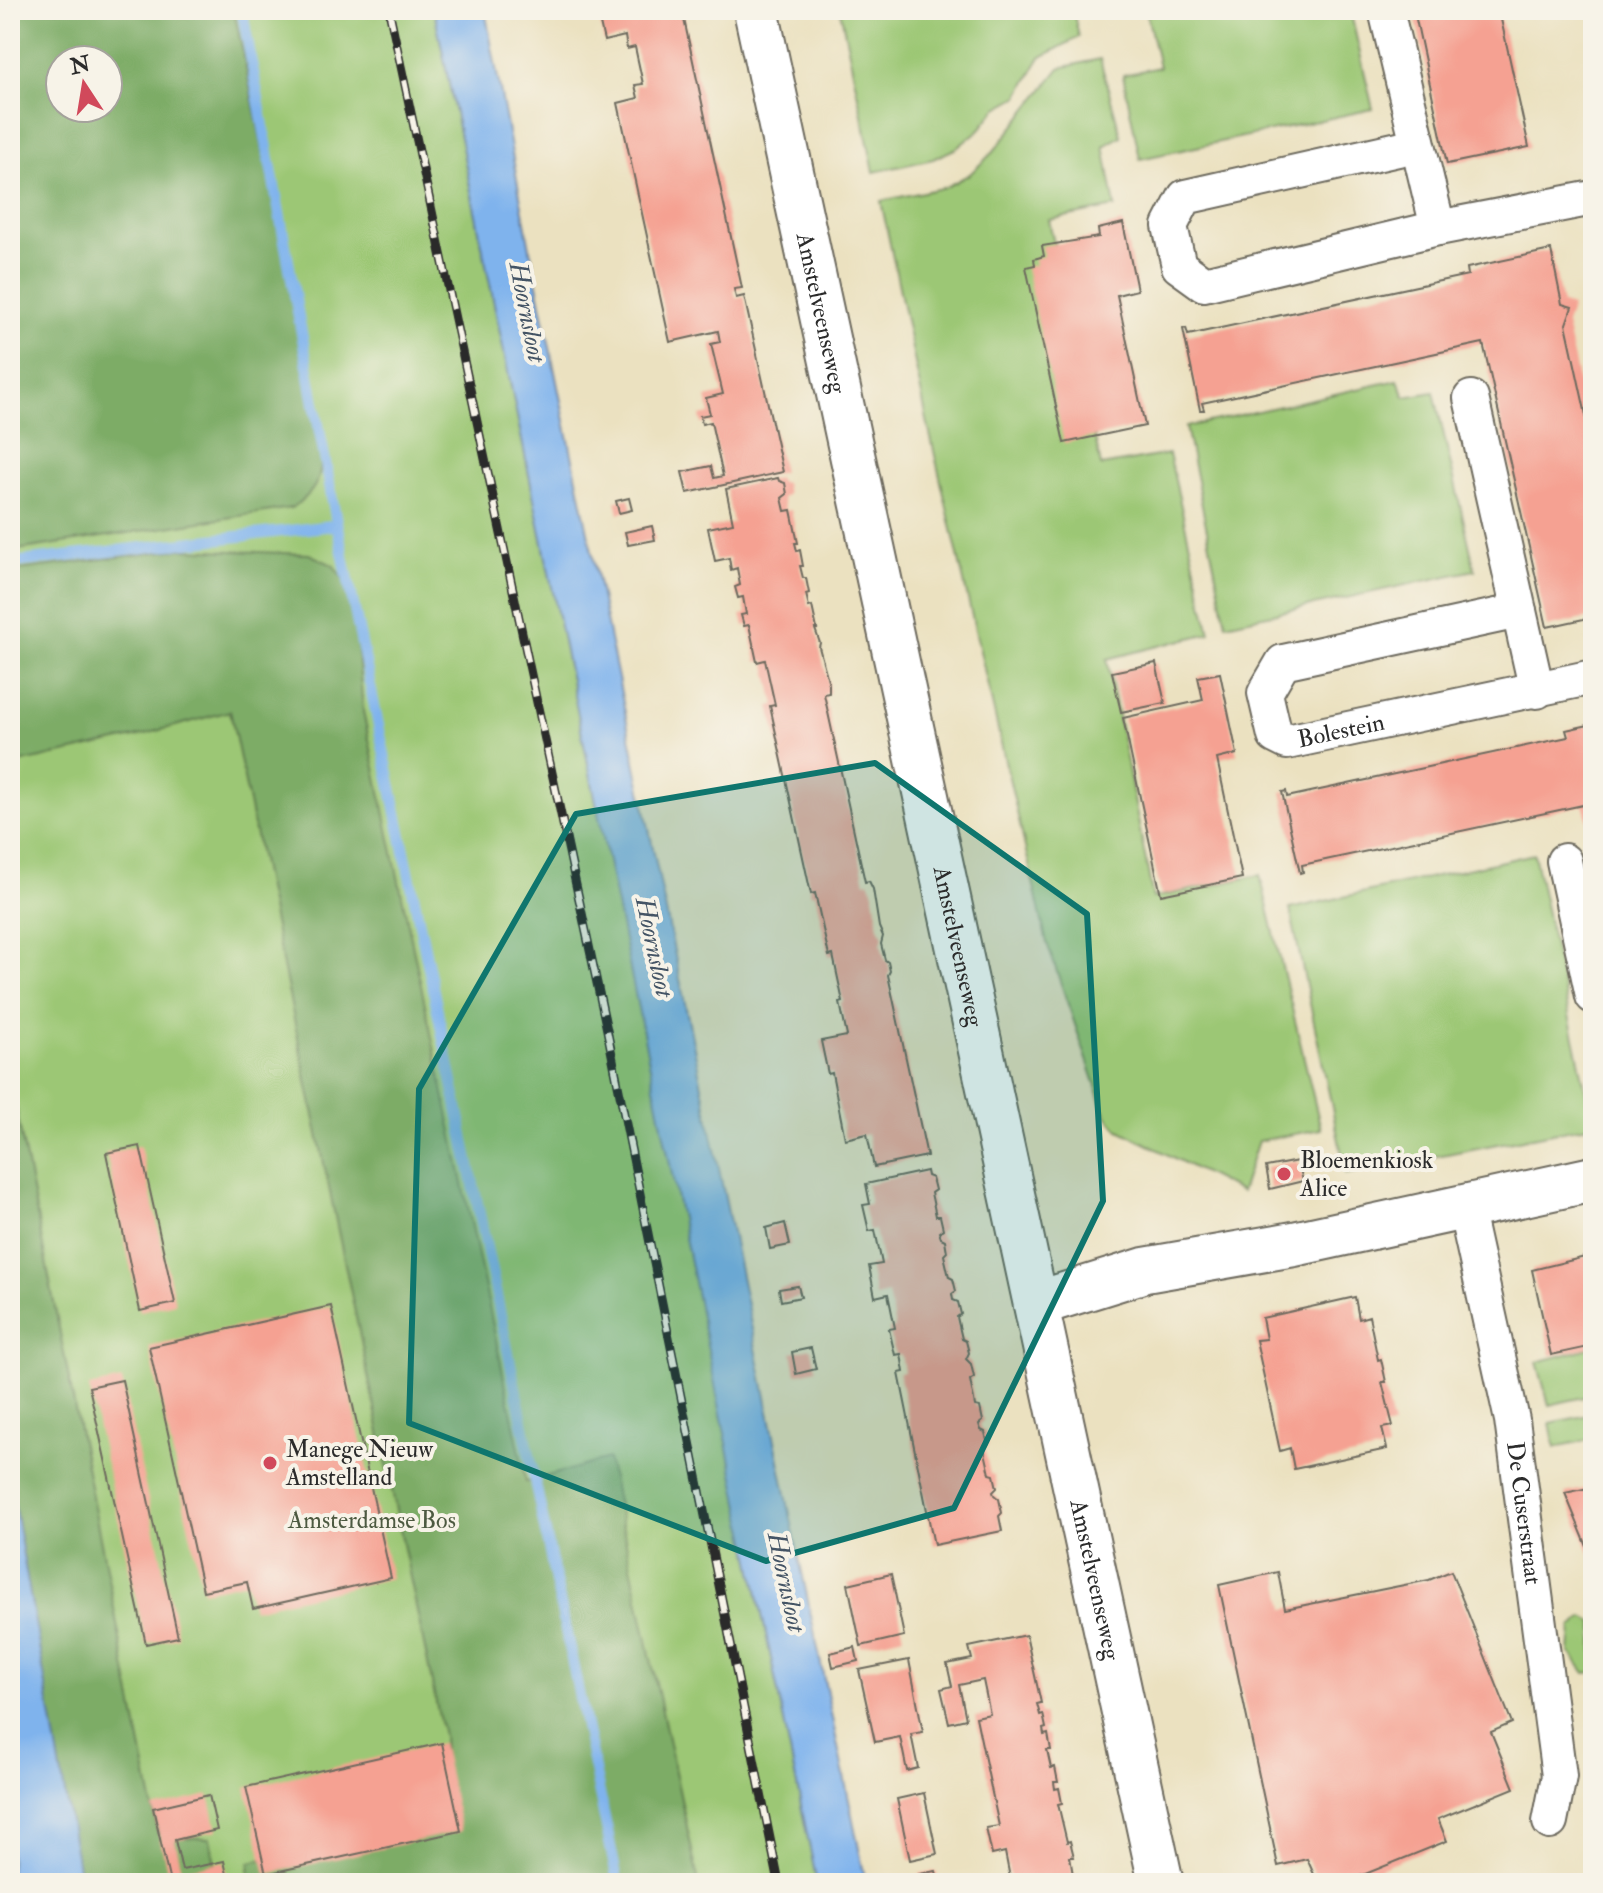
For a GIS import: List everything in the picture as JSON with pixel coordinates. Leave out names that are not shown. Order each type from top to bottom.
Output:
[{"type":"main road","name":"Amstelveenseweg","points":[[756,10],[1161,1883]]},
{"type":"main road","points":[[1036,1304],[1145,1270],[1294,1244],[1593,1179]]},
{"type":"street","points":[[1386,10],[1438,228]]},
{"type":"street","points":[[1416,145],[1185,197],[1170,226],[1179,266],[1204,284],[1438,228],[1593,198]]},
{"type":"street","points":[[1471,398],[1537,691]]},
{"type":"street","name":"Bolestein","points":[[1519,611],[1283,662],[1265,693],[1275,736],[1287,742],[1593,677]]},
{"type":"street","points":[[1564,861],[1593,996]]},
{"type":"street","name":"De Cuserstraat","points":[[1465,1207],[1512,1420],[1559,1776],[1550,1822]]},
{"type":"highlighted area","points":[[875,763],[1087,914],[1103,1201],[954,1508],[766,1561],[409,1423],[419,1089],[576,814]]},
{"type":"green space","name":"Amsterdamse Bos","points":[[10,10],[434,10],[817,1883],[10,1883]]},
{"type":"green space","points":[[10,10],[234,10],[316,405],[322,449],[322,463],[314,488],[291,508],[10,551]]},
{"type":"green space","points":[[840,10],[1073,10],[1079,37],[1040,58],[1019,96],[996,109],[980,129],[957,148],[933,159],[874,172]]},
{"type":"green space","points":[[1146,10],[1350,10],[1373,109],[1140,159],[1123,75],[1159,67]]},
{"type":"green space","points":[[1100,59],[1121,136],[1104,146],[1115,207],[1049,220],[1101,466],[1169,454],[1210,633],[1107,659],[1153,898],[1260,875],[1321,1129],[1258,1141],[1241,1192],[1119,1130],[1106,1115],[1047,943],[928,425],[881,201],[946,187],[970,174],[993,152],[1060,68]]},
{"type":"green space","points":[[1398,380],[1405,397],[1434,392],[1475,570],[1226,624],[1186,427]]},
{"type":"green space","points":[[181,549],[309,554],[333,565],[353,592],[363,711],[526,1482],[608,1459],[699,1883],[248,1883],[250,1862],[446,1820],[443,1736],[230,711],[139,736],[10,765],[10,571]]},
{"type":"green space","points":[[1534,854],[1593,1125],[1346,1174],[1290,909]]},
{"type":"green space","points":[[10,1078],[158,1833],[164,1837],[210,1838],[219,1883],[80,1883],[10,1481]]},
{"type":"green space","points":[[1593,1347],[1593,1395],[1549,1405],[1537,1362]]},
{"type":"green space","points":[[1593,1414],[1593,1439],[1555,1447],[1550,1423]]},
{"type":"green space","points":[[1584,1617],[1593,1622],[1593,1672],[1585,1673],[1570,1652],[1572,1627]]},
{"type":"water","name":"Hoornsloot","points":[[434,10],[485,10],[535,275],[866,1883],[817,1883]]},
{"type":"water","points":[[10,1481],[76,1856],[80,1883],[10,1883]]},
{"type":"building","points":[[597,10],[682,10],[742,288],[734,289],[736,298],[744,296],[783,472],[687,493],[682,472],[711,466],[714,478],[723,476],[711,422],[702,424],[700,416],[710,414],[706,398],[723,394],[711,344],[720,342],[718,331],[670,342],[618,103],[638,98],[635,85],[643,84],[635,47],[627,49],[625,36],[604,41]]},
{"type":"building","points":[[1414,10],[1499,10],[1529,147],[1447,164]]},
{"type":"building","points":[[1123,223],[1137,290],[1117,295],[1145,426],[1064,443],[1026,267],[1035,265],[1034,259],[1044,256],[1042,246],[1099,237],[1098,229]]},
{"type":"building","points":[[1551,250],[1562,304],[1572,307],[1566,324],[1593,447],[1593,617],[1547,627],[1483,343],[1202,403],[1204,410],[1200,410],[1183,329],[1186,328],[1188,335],[1468,275],[1467,268]]},
{"type":"building","points":[[778,478],[785,483],[787,494],[782,498],[785,511],[791,510],[798,543],[795,543],[797,551],[800,550],[803,566],[800,566],[809,593],[806,594],[809,607],[812,606],[829,684],[829,693],[824,694],[865,882],[869,881],[873,889],[883,936],[881,944],[890,971],[888,975],[927,1156],[874,1167],[867,1134],[845,1139],[832,1073],[828,1074],[821,1041],[847,1036],[840,1003],[843,1002],[815,893],[811,894],[770,706],[775,705],[765,660],[757,662],[749,625],[744,626],[741,615],[746,614],[743,597],[738,598],[735,587],[740,585],[737,568],[731,570],[729,558],[715,561],[708,528],[733,523],[726,489]]},
{"type":"building","points":[[629,498],[632,510],[619,513],[616,501]]},
{"type":"building","points":[[652,526],[655,540],[628,545],[625,532]]},
{"type":"building","points":[[1156,663],[1165,703],[1121,712],[1112,672]]},
{"type":"building","points":[[1220,673],[1237,754],[1217,759],[1242,878],[1161,895],[1123,718],[1203,700],[1198,677]]},
{"type":"building","points":[[1593,724],[1593,837],[1583,805],[1302,865],[1303,872],[1300,873],[1282,792],[1286,791],[1287,797],[1568,737],[1566,730]]},
{"type":"building","points":[[140,1146],[175,1303],[140,1311],[106,1153]]},
{"type":"building","name":"Bloemenkiosk Alice","points":[[1298,1161],[1303,1181],[1270,1189],[1266,1167]]},
{"type":"building","points":[[926,1171],[927,1176],[932,1178],[935,1190],[931,1193],[936,1216],[940,1216],[943,1229],[939,1232],[945,1240],[947,1252],[944,1255],[949,1277],[953,1279],[956,1291],[952,1294],[953,1300],[958,1302],[961,1314],[957,1317],[969,1353],[966,1359],[971,1364],[974,1377],[970,1380],[975,1406],[980,1407],[983,1421],[979,1424],[988,1445],[984,1448],[997,1488],[993,1492],[999,1499],[1002,1513],[999,1516],[1002,1531],[934,1545],[899,1373],[904,1372],[901,1354],[895,1355],[889,1329],[895,1328],[888,1294],[875,1297],[869,1266],[882,1264],[875,1230],[869,1231],[863,1205],[870,1204],[866,1184]]},
{"type":"building","points":[[785,1223],[790,1245],[770,1249],[766,1228]]},
{"type":"building","points":[[1593,1255],[1593,1346],[1551,1355],[1532,1270]]},
{"type":"building","points":[[798,1286],[801,1297],[781,1301],[779,1289]]},
{"type":"building","points":[[1355,1297],[1359,1319],[1369,1316],[1386,1382],[1382,1382],[1393,1426],[1382,1428],[1387,1449],[1294,1469],[1290,1448],[1280,1451],[1256,1340],[1266,1339],[1262,1318]]},
{"type":"building","name":"Manege Nieuw Amstelland","points":[[331,1306],[391,1578],[253,1609],[247,1582],[203,1591],[149,1347]]},
{"type":"building","points":[[811,1348],[816,1369],[796,1374],[792,1352]]},
{"type":"building","points":[[122,1380],[178,1637],[146,1644],[89,1387]]},
{"type":"building","points":[[1593,1487],[1593,1561],[1565,1493]]},
{"type":"building","points":[[1451,1571],[1512,1723],[1491,1732],[1514,1788],[1438,1819],[1447,1841],[1343,1883],[1318,1883],[1307,1859],[1278,1866],[1219,1585],[1278,1572],[1285,1609],[1429,1580]]},
{"type":"building","points":[[891,1574],[904,1636],[861,1646],[848,1584]]},
{"type":"building","points":[[1026,1635],[1041,1703],[1037,1704],[1040,1715],[1043,1714],[1044,1735],[1048,1734],[1051,1750],[1047,1750],[1058,1782],[1054,1782],[1055,1789],[1059,1788],[1062,1803],[1058,1804],[1074,1857],[1070,1857],[1073,1875],[1077,1874],[1079,1883],[1011,1883],[1005,1852],[992,1855],[986,1828],[999,1826],[976,1717],[990,1714],[983,1680],[959,1685],[966,1719],[949,1723],[941,1689],[952,1686],[947,1664],[972,1659],[969,1647]]},
{"type":"building","points":[[855,1647],[858,1661],[833,1667],[830,1653]]},
{"type":"building","points":[[909,1660],[923,1732],[911,1734],[918,1768],[907,1771],[900,1737],[875,1742],[859,1670]]},
{"type":"building","points":[[442,1743],[461,1831],[266,1874],[246,1787]]},
{"type":"building","points":[[924,1793],[937,1854],[910,1860],[897,1799]]},
{"type":"building","points":[[209,1795],[217,1830],[175,1840],[182,1870],[224,1861],[229,1883],[170,1883],[153,1808]]},
{"type":"building","points":[[936,1871],[939,1883],[920,1883],[919,1874]]},
{"type":"waterway","points":[[242,10],[337,525],[618,1883]]},
{"type":"waterway","points":[[10,563],[337,525]]},
{"type":"railway","points":[[389,10],[607,1030],[779,1883]]},
{"type":"place","name":"Bloemenkiosk Alice","points":[[1284,1174]]},
{"type":"place","name":"Manege Nieuw Amstelland","points":[[270,1463]]}]
